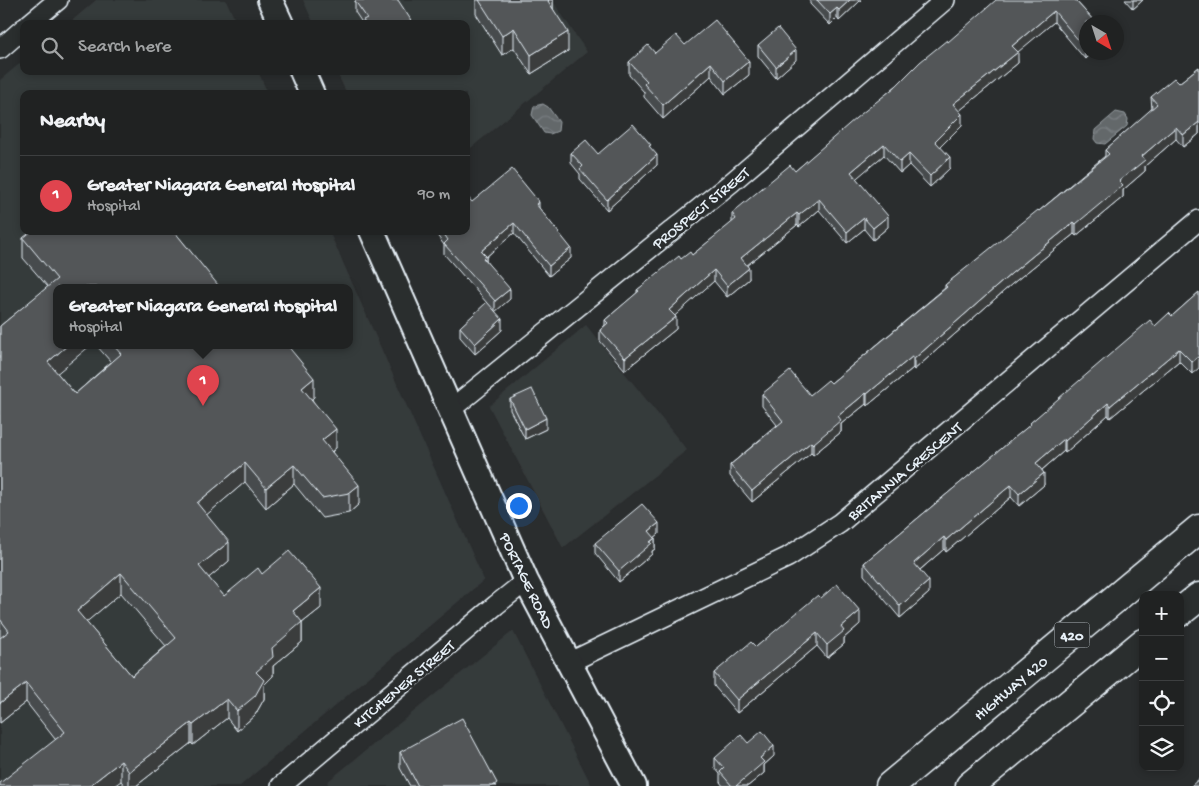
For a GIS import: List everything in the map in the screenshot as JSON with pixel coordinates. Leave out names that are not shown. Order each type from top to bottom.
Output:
[{"type":"highway","name":"HIGHWAY 420","points":[[890,786],[1199,529]]},
{"type":"highway","points":[[1184,609],[1199,597]]},
{"type":"highway","points":[[970,786],[1139,646]]},
{"type":"street","points":[[34,20],[58,0]]},
{"type":"street","points":[[270,0],[279,20]]},
{"type":"street","name":"PROSPECT STREET","points":[[451,408],[732,182],[945,0]]},
{"type":"street","points":[[0,49],[20,32]]},
{"type":"street","points":[[304,75],[310,90]]},
{"type":"street","name":"BRITANNIA CRESCENT","points":[[570,662],[788,557],[840,523],[1199,220]]},
{"type":"street","name":"PORTAGE ROAD","points":[[374,235],[526,581],[634,786]]},
{"type":"street","name":"KITCHENER STREET","points":[[281,786],[526,581]]},
{"type":"shaded area","points":[[96,0],[226,0],[235,20],[73,20]]},
{"type":"shaded area","points":[[303,0],[552,0],[587,52],[470,149],[470,90],[345,90],[338,75],[470,75],[470,20],[312,20]]},
{"type":"shaded area","points":[[20,63],[20,75],[260,75],[266,90],[20,90],[20,235],[331,235],[353,284],[53,284],[53,349],[353,349],[353,285],[484,580],[240,786],[0,786],[0,80]]},
{"type":"shaded area","points":[[586,325],[687,450],[563,548],[489,406]]},
{"type":"shaded area","points":[[513,631],[592,786],[329,786],[327,782]]},
{"type":"water","points":[[543,104],[548,107],[559,122],[558,131],[550,134],[544,133],[532,115],[534,106]]},
{"type":"water","points":[[1116,112],[1125,114],[1128,119],[1127,126],[1105,144],[1097,143],[1094,139],[1095,130]]},
{"type":"building","points":[[398,0],[411,20],[363,20],[367,18],[355,1]]},
{"type":"building","points":[[479,0],[549,0],[568,32],[531,55],[514,28],[502,36]]},
{"type":"building","points":[[817,0],[850,0],[839,10],[837,8],[830,14]]},
{"type":"building","points":[[996,0],[1075,0],[1089,15],[1079,15],[1079,41],[1054,11],[1012,46],[1018,52],[953,104],[962,114],[935,141],[950,157],[930,176],[909,154],[900,162],[884,144],[851,172],[888,216],[873,228],[864,218],[847,232],[819,199],[799,215],[797,213],[741,258],[749,268],[727,286],[714,270],[669,310],[676,317],[625,358],[600,330],[608,323],[605,320],[639,291],[637,290],[679,256],[681,259],[690,252],[692,255],[736,219],[732,213],[790,165],[795,171],[895,87],[920,62],[947,40],[948,42]]},
{"type":"building","points":[[715,20],[749,61],[725,81],[711,63],[663,105],[644,84],[647,81],[629,62],[648,45],[655,53],[676,35],[685,45]]},
{"type":"building","points":[[778,28],[796,50],[776,67],[758,45]]},
{"type":"building","points":[[1199,67],[1199,122],[1183,135],[1176,127],[1142,156],[1145,160],[1119,181],[1123,185],[1012,273],[914,359],[913,356],[838,416],[841,420],[813,444],[811,442],[752,491],[730,465],[783,421],[762,394],[790,371],[810,395],[828,380],[831,383],[947,287],[945,285],[1109,154],[1105,150],[1157,104],[1151,97],[1174,78],[1179,83]]},
{"type":"building","points":[[633,124],[657,155],[607,200],[580,169],[583,166],[571,153],[586,140],[598,154]]},
{"type":"building","points":[[512,169],[539,202],[536,204],[571,248],[549,266],[514,223],[481,251],[486,256],[483,258],[510,289],[495,301],[444,244],[448,240],[445,235],[470,235],[470,200],[472,202]]},
{"type":"building","points":[[27,235],[177,235],[217,284],[53,284],[53,349],[63,349],[48,362],[75,394],[121,354],[117,349],[290,349],[314,378],[302,388],[336,429],[322,440],[359,485],[349,493],[322,498],[294,465],[266,488],[245,463],[197,503],[229,542],[199,566],[224,596],[258,568],[262,574],[289,551],[321,588],[293,611],[302,622],[272,648],[273,657],[256,672],[264,680],[255,696],[237,711],[227,699],[193,725],[191,723],[129,772],[121,761],[89,786],[0,786],[0,783],[65,732],[26,683],[0,703],[0,638],[9,631],[0,619],[0,326],[57,279],[23,238]],"holes":[[[121,573],[176,638],[132,676],[77,611]]]},
{"type":"building","points":[[1199,292],[1199,356],[1192,362],[1179,349],[1110,406],[1108,403],[1065,441],[1064,439],[1036,463],[1044,473],[1019,494],[1011,485],[946,540],[944,537],[914,563],[929,581],[900,606],[864,563],[1031,424],[1150,320],[1155,326],[1169,313],[1172,316]]},
{"type":"building","points":[[487,302],[502,319],[475,344],[460,327]]},
{"type":"building","points":[[532,389],[546,418],[525,429],[510,399]]},
{"type":"building","points":[[642,504],[659,523],[649,531],[655,538],[650,542],[652,543],[619,571],[595,543]]},
{"type":"building","points":[[837,584],[860,611],[841,627],[844,631],[827,645],[817,633],[737,700],[714,673],[751,642],[756,647],[818,595],[821,598]]},
{"type":"building","points":[[462,718],[497,783],[493,786],[418,786],[400,752]]},
{"type":"building","points":[[762,731],[774,746],[760,758],[764,762],[736,786],[732,786],[720,772],[724,768],[715,758],[741,735],[748,743]]},
{"type":"building","points":[[1199,779],[1199,786],[1191,786]]},
{"type":"place","name":"Greater Niagara General Hospital","points":[[203,406]]}]
